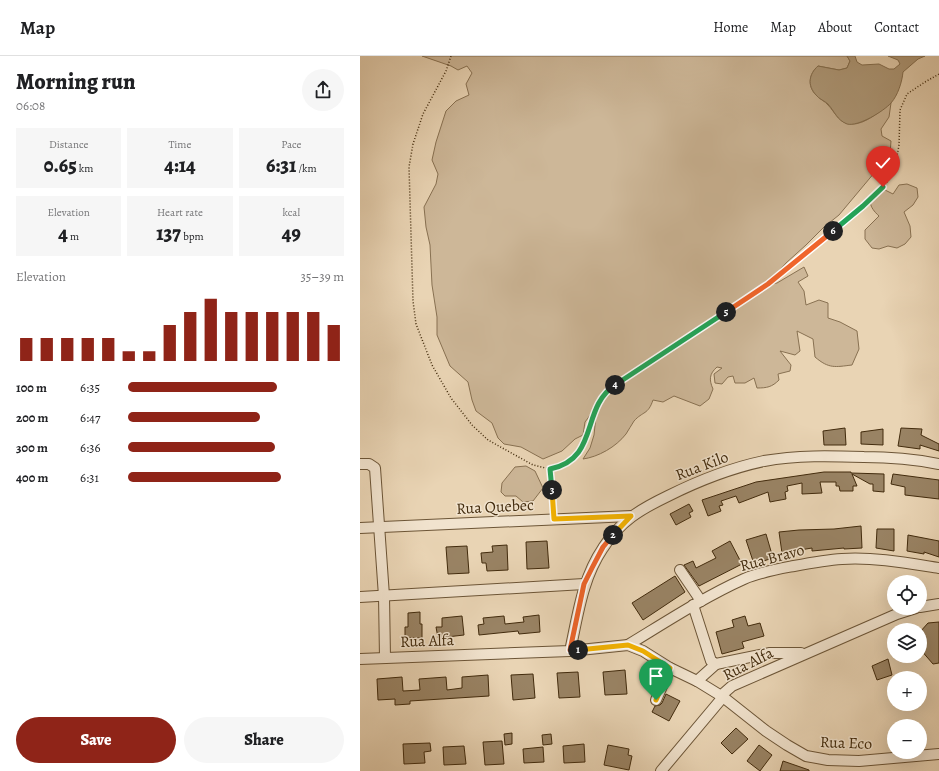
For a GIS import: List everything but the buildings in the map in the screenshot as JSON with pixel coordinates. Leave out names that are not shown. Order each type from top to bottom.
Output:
[{"type":"street","name":"Rua Kilo","points":[[570,650],[584,584],[603,547],[631,516],[660,500],[702,480],[733,470],[764,462],[799,457],[835,456],[914,460],[939,464]]},
{"type":"street","points":[[360,464],[369,464],[375,468],[384,596],[384,658]]},
{"type":"street","name":"Rua Quebec","points":[[360,528],[631,516]]},
{"type":"street","name":"Rua Bravo","points":[[628,645],[697,603],[746,579],[776,569],[814,562],[842,559],[871,559],[906,562],[939,568]]},
{"type":"street","points":[[680,570],[697,603],[711,661],[716,664]]},
{"type":"street","points":[[360,597],[584,584]]},
{"type":"street","points":[[927,606],[939,604]]},
{"type":"street","name":"Rua Alfa","points":[[360,659],[570,650],[628,645],[643,651],[670,668],[697,681],[723,697],[724,693],[732,686],[895,615]]},
{"type":"street","points":[[697,681],[716,664],[770,653],[805,653]]},
{"type":"street","points":[[656,700],[670,668]]},
{"type":"street","points":[[661,771],[723,697]]},
{"type":"street","name":"Rua Eco","points":[[723,697],[766,731],[806,756],[828,760],[859,761],[939,754]]},
{"type":"path","points":[[451,56],[446,71],[424,114],[413,144],[409,167],[413,301],[416,324],[432,365],[452,398],[472,425],[488,440],[533,465],[550,469],[558,467],[573,459],[583,447],[597,405],[611,388],[768,284],[863,206],[883,187],[890,178],[895,167],[899,145],[900,110],[907,94],[939,74]]},
{"type":"path","points":[[550,469],[554,519]]},
{"type":"shaded area","points":[[422,56],[847,56],[850,61],[847,68],[839,70],[818,66],[811,76],[811,88],[840,120],[851,124],[856,124],[867,120],[891,103],[889,117],[881,129],[882,136],[891,141],[890,154],[839,215],[786,263],[768,284],[777,283],[804,267],[808,276],[798,282],[804,291],[806,305],[819,300],[828,303],[828,318],[840,322],[857,331],[859,349],[852,365],[837,367],[824,364],[815,357],[813,339],[797,331],[800,351],[795,355],[780,351],[791,365],[790,371],[778,374],[779,380],[772,386],[757,388],[754,378],[745,383],[735,383],[733,376],[728,377],[722,384],[715,383],[714,374],[722,368],[717,367],[712,372],[710,377],[713,389],[709,399],[700,406],[674,396],[663,402],[653,400],[647,411],[634,421],[622,439],[606,451],[595,456],[583,459],[590,448],[594,435],[597,406],[585,422],[583,435],[575,439],[562,451],[543,459],[521,447],[504,444],[498,438],[492,423],[476,411],[468,382],[450,366],[437,335],[437,317],[432,285],[430,245],[424,207],[436,184],[438,174],[432,160],[446,111],[456,101],[469,95],[466,84],[472,73],[467,66],[458,70]]},
{"type":"shaded area","points":[[847,56],[855,56],[857,62],[862,65],[879,64],[889,69],[894,69],[900,64],[898,60],[888,56],[925,56],[918,59],[903,72],[898,92],[888,106],[864,121],[847,124],[838,118],[828,104],[816,95],[811,87],[810,80],[813,72],[818,66],[839,70],[847,68],[850,61]]},
{"type":"shaded area","points":[[907,184],[917,188],[918,197],[913,205],[904,212],[910,226],[911,237],[905,244],[897,248],[888,246],[879,249],[872,248],[865,239],[865,230],[879,216],[871,206],[871,196],[876,189],[881,188],[893,194],[899,185]]},
{"type":"shaded area","points":[[526,466],[535,471],[543,488],[533,501],[523,502],[516,496],[505,496],[501,492],[502,483],[515,467]]},
{"type":"route","points":[[656,700],[670,668],[643,651],[628,645],[570,650],[584,584],[603,547],[631,516],[554,519],[550,469],[558,467],[573,459],[583,447],[589,433],[591,421],[597,405],[611,388],[768,284],[863,206],[883,187]]}]
